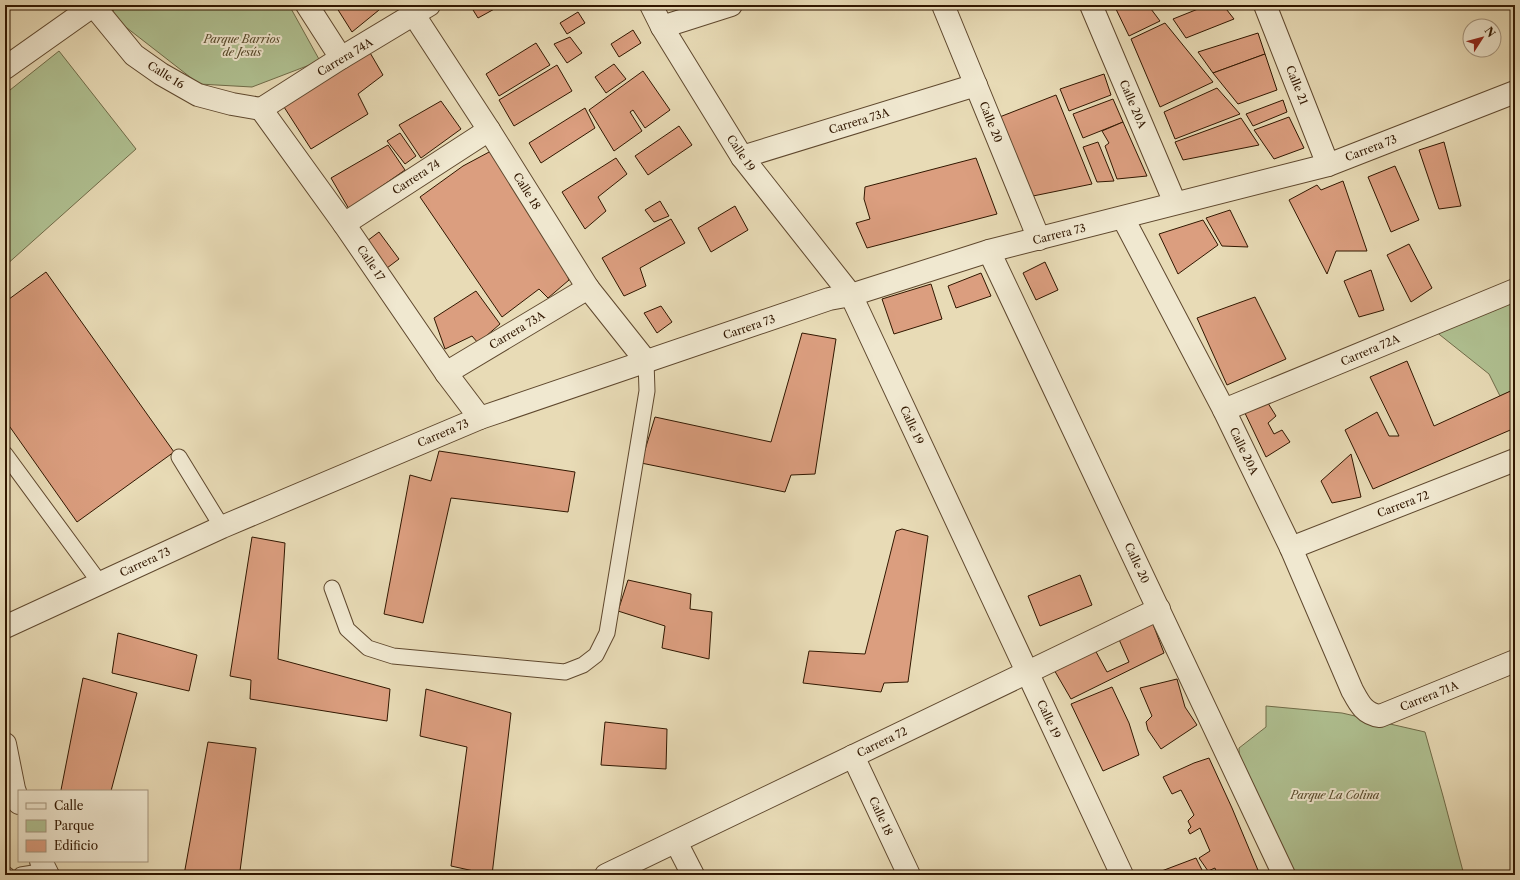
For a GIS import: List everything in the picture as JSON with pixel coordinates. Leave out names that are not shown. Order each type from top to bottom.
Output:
[{"type":"street","points":[[5,68],[93,5]]},
{"type":"street","name":"Calle 16","points":[[93,5],[134,55],[161,74],[198,94],[232,104],[261,109]]},
{"type":"street","points":[[307,5],[341,58]]},
{"type":"street","name":"Calle 19","points":[[652,5],[662,27],[742,157],[851,295],[1122,875]]},
{"type":"street","points":[[662,27],[731,5]]},
{"type":"street","name":"Calle 20","points":[[943,5],[1039,239]]},
{"type":"street","name":"Calle 20A","points":[[1091,5],[1175,203]]},
{"type":"street","name":"Calle 21","points":[[1272,7],[1328,165]]},
{"type":"street","name":"Carrera 74A","points":[[261,109],[341,58],[422,10]]},
{"type":"street","name":"Calle 18","points":[[422,10],[489,130],[588,288],[646,361]]},
{"type":"street","name":"Carrera 73A","points":[[742,157],[976,85]]},
{"type":"street","name":"Carrera 73","points":[[5,627],[222,527],[480,418],[829,299],[851,295],[989,251],[1328,165],[1515,92]]},
{"type":"street","name":"Calle 17","points":[[261,109],[344,224],[446,373],[480,418]]},
{"type":"street","name":"Carrera 74","points":[[344,224],[489,130]]},
{"type":"street","name":"Calle 20A","points":[[1123,218],[1224,410],[1291,548],[1352,690]]},
{"type":"street","name":"Calle 20","points":[[989,251],[1284,875]]},
{"type":"street","name":"Carrera 73A","points":[[446,373],[588,288]]},
{"type":"street","name":"Carrera 72A","points":[[1224,410],[1515,290]]},
{"type":"street","name":"Carrera 72","points":[[1291,548],[1515,460]]},
{"type":"street","name":"Carrera 72","points":[[606,875],[1158,610]]},
{"type":"street","name":"Carrera 71A","points":[[1352,690],[1363,710],[1372,715],[1380,716],[1515,661]]},
{"type":"street","points":[[5,744],[13,790]]},
{"type":"street","name":"Calle 18","points":[[853,756],[909,875]]},
{"type":"street","points":[[676,842],[693,875]]},
{"type":"lane","points":[[332,588],[347,629],[368,648],[392,656],[565,672],[583,665],[596,655],[607,633],[647,391],[646,361]]},
{"type":"lane","points":[[5,454],[100,583]]},
{"type":"lane","points":[[178,457],[222,527]]},
{"type":"lane","points":[[21,875],[45,869]]},
{"type":"green space","name":"Parque Barrios de Jesús","points":[[120,5],[289,5],[320,61],[252,87],[199,84],[109,14]]},
{"type":"green space","points":[[59,51],[136,149],[5,266],[5,94]]},
{"type":"green space","points":[[1515,296],[1515,389],[1500,396],[1489,374],[1435,331]]},
{"type":"green space","name":"Parque La Colina","points":[[1266,706],[1342,713],[1425,732],[1464,875],[1284,875],[1240,783],[1239,748],[1266,727]]},
{"type":"building","points":[[335,5],[376,5],[379,10],[352,32]]},
{"type":"building","points":[[470,5],[497,5],[498,7],[478,18]]},
{"type":"building","points":[[1114,5],[1148,5],[1160,21],[1129,36]]},
{"type":"building","points":[[1208,5],[1223,5],[1234,19],[1186,38],[1173,19]]},
{"type":"building","points":[[578,12],[585,23],[567,34],[560,23]]},
{"type":"building","points":[[1165,23],[1213,82],[1160,107],[1131,39]]},
{"type":"building","points":[[633,30],[641,43],[619,57],[611,44]]},
{"type":"building","points":[[1258,33],[1265,54],[1213,73],[1198,52]]},
{"type":"building","points":[[570,37],[582,53],[567,63],[554,44]]},
{"type":"building","points":[[536,43],[550,65],[499,96],[486,74]]},
{"type":"building","points":[[369,51],[383,75],[358,94],[368,114],[311,149],[284,107]]},
{"type":"building","points":[[1265,54],[1277,90],[1238,104],[1213,73]]},
{"type":"building","points":[[614,64],[626,79],[606,93],[595,77]]},
{"type":"building","points":[[557,65],[572,91],[514,126],[499,100]]},
{"type":"building","points":[[643,71],[670,110],[645,128],[633,110],[630,112],[642,131],[614,151],[589,110]]},
{"type":"building","points":[[1104,74],[1111,95],[1069,111],[1060,89]]},
{"type":"building","points":[[1217,88],[1240,114],[1175,139],[1164,112]]},
{"type":"building","points":[[1056,95],[1092,184],[1033,196],[997,118]]},
{"type":"building","points":[[1113,99],[1123,122],[1083,138],[1073,114]]},
{"type":"building","points":[[1283,100],[1287,112],[1253,126],[1246,114]]},
{"type":"building","points":[[441,101],[461,129],[421,158],[399,125]]},
{"type":"building","points":[[585,108],[595,128],[541,163],[529,143]]},
{"type":"building","points":[[1289,117],[1304,148],[1274,159],[1254,130]]},
{"type":"building","points":[[1241,118],[1259,145],[1183,160],[1175,142]]},
{"type":"building","points":[[1123,122],[1147,176],[1117,179],[1105,146],[1109,143],[1102,131]]},
{"type":"building","points":[[679,126],[692,145],[648,175],[635,156]]},
{"type":"building","points":[[400,133],[416,156],[405,164],[387,141]]},
{"type":"building","points":[[1098,142],[1114,181],[1097,182],[1083,147]]},
{"type":"building","points":[[1444,142],[1461,206],[1439,209],[1419,150]]},
{"type":"building","points":[[388,145],[405,170],[349,209],[331,178]]},
{"type":"building","points":[[491,151],[552,238],[569,280],[548,298],[539,289],[502,317],[420,197],[463,166]]},
{"type":"building","points":[[616,158],[627,174],[598,197],[606,211],[585,229],[562,192]]},
{"type":"building","points":[[976,158],[997,214],[867,248],[856,223],[870,219],[864,199],[865,187]]},
{"type":"building","points":[[1395,166],[1419,220],[1391,232],[1368,177]]},
{"type":"building","points":[[1343,181],[1367,251],[1336,251],[1327,274],[1289,200],[1317,185],[1321,190]]},
{"type":"building","points":[[660,201],[669,216],[654,222],[645,210]]},
{"type":"building","points":[[735,206],[748,230],[711,252],[698,228]]},
{"type":"building","points":[[1230,210],[1248,247],[1222,246],[1206,218]]},
{"type":"building","points":[[671,219],[685,243],[640,268],[646,286],[624,296],[602,258]]},
{"type":"building","points":[[1203,220],[1218,245],[1178,274],[1159,234]]},
{"type":"building","points":[[379,232],[399,259],[387,268],[367,241]]},
{"type":"building","points":[[1409,244],[1432,288],[1411,302],[1387,255]]},
{"type":"building","points":[[1045,262],[1058,290],[1036,300],[1023,273]]},
{"type":"building","points":[[1371,270],[1384,310],[1359,317],[1344,281]]},
{"type":"building","points":[[46,272],[174,452],[77,522],[5,420],[5,302]]},
{"type":"building","points":[[981,273],[991,296],[956,308],[948,286]]},
{"type":"building","points":[[931,284],[942,319],[894,334],[882,299]]},
{"type":"building","points":[[476,291],[500,324],[478,343],[472,336],[445,349],[434,318]]},
{"type":"building","points":[[1255,297],[1286,359],[1227,385],[1197,318]]},
{"type":"building","points":[[661,306],[672,322],[657,333],[644,313]]},
{"type":"building","points":[[802,333],[836,339],[815,474],[791,475],[785,492],[641,463],[655,417],[771,442]]},
{"type":"building","points":[[1407,361],[1434,426],[1515,389],[1515,428],[1373,489],[1345,430],[1377,412],[1389,436],[1399,436],[1370,377]]},
{"type":"building","points":[[1266,400],[1276,416],[1268,423],[1274,434],[1282,430],[1290,442],[1266,457],[1243,409]]},
{"type":"building","points":[[439,451],[575,472],[568,512],[451,498],[423,623],[384,614],[410,475],[431,481]]},
{"type":"building","points":[[1351,454],[1361,497],[1332,503],[1321,481]]},
{"type":"building","points":[[902,529],[928,536],[908,682],[884,683],[881,692],[803,683],[809,651],[865,654],[896,531]]},
{"type":"building","points":[[252,537],[285,543],[278,659],[390,689],[387,721],[250,699],[251,680],[230,676]]},
{"type":"building","points":[[1080,575],[1092,605],[1040,626],[1028,596]]},
{"type":"building","points":[[628,580],[691,594],[690,609],[712,612],[709,659],[662,648],[665,626],[618,611]]},
{"type":"building","points":[[1151,619],[1164,653],[1071,699],[1053,668],[1094,648],[1107,672],[1129,662],[1117,635]]},
{"type":"building","points":[[118,633],[197,655],[189,691],[112,673]]},
{"type":"building","points":[[83,678],[137,693],[111,790],[61,790]]},
{"type":"building","points":[[1177,679],[1185,707],[1197,725],[1161,749],[1148,730],[1146,722],[1152,716],[1140,688]]},
{"type":"building","points":[[1112,687],[1129,723],[1139,755],[1103,771],[1071,704]]},
{"type":"building","points":[[426,689],[511,713],[492,875],[451,866],[467,747],[420,736]]},
{"type":"building","points":[[605,722],[667,729],[666,769],[601,765]]},
{"type":"building","points":[[208,742],[256,748],[240,871],[260,875],[184,875]]},
{"type":"building","points":[[1209,758],[1260,875],[1217,875],[1215,868],[1208,871],[1199,858],[1210,851],[1200,828],[1190,834],[1188,830],[1191,827],[1188,821],[1194,815],[1181,790],[1172,794],[1163,777]]},
{"type":"building","points":[[1196,858],[1203,872],[1199,875],[1151,875]]}]
